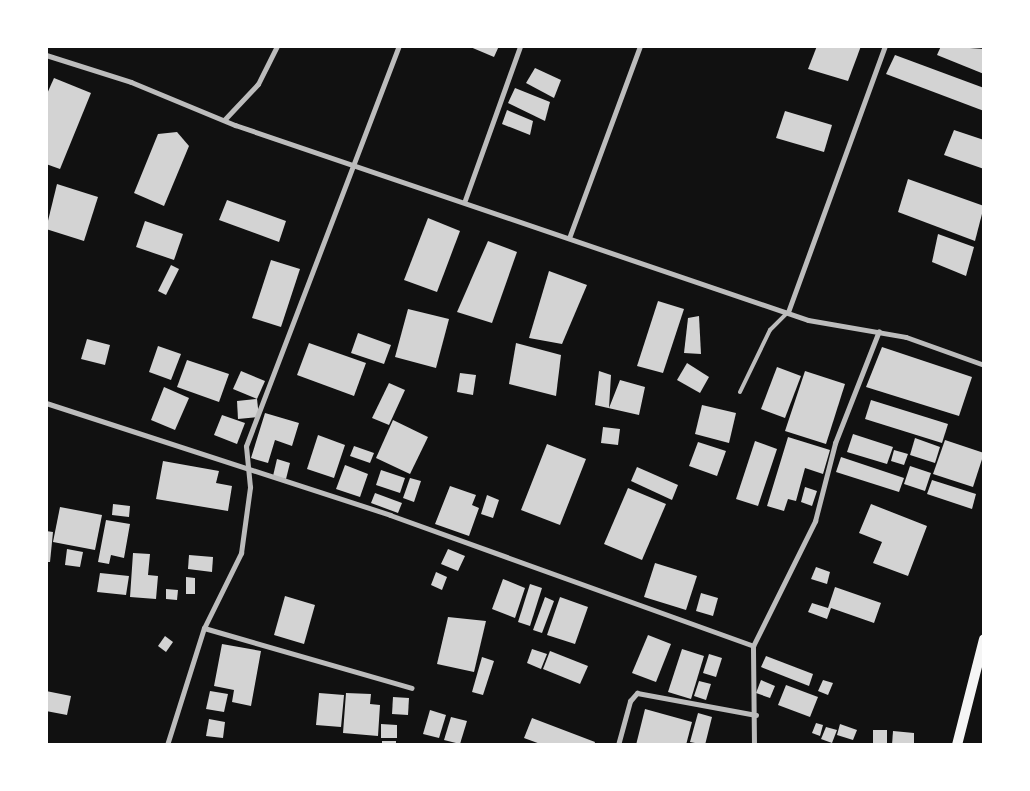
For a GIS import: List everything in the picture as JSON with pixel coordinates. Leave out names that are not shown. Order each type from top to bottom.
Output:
[{"type":"main road","points":[[957,745],[984,639]]},
{"type":"street","points":[[225,119],[258,84],[277,46]]},
{"type":"street","points":[[167,745],[204,628],[241,553],[248,472],[246,446],[355,166],[399,46]]},
{"type":"street","points":[[465,200],[520,46]]},
{"type":"street","points":[[569,238],[640,46]]},
{"type":"street","points":[[788,312],[885,46]]},
{"type":"street","points":[[46,55],[355,166],[465,200],[569,238],[833,328],[879,331],[984,365]]},
{"type":"street","points":[[754,745],[756,715],[754,646],[815,521],[835,443],[879,331]]},
{"type":"street","points":[[46,403],[248,472],[390,515],[754,646]]},
{"type":"street","points":[[204,628],[412,688]]},
{"type":"street","points":[[618,745],[630,701],[638,693],[756,715]]},
{"type":"lane","points":[[740,392],[770,330],[788,312]]},
{"type":"building","points":[[468,46],[499,46],[494,57]]},
{"type":"building","points":[[817,46],[861,46],[848,81],[808,69]]},
{"type":"building","points":[[941,46],[984,49],[984,74],[937,55]]},
{"type":"building","points":[[895,55],[984,88],[984,111],[886,74]]},
{"type":"building","points":[[535,68],[561,80],[554,98],[526,83]]},
{"type":"building","points":[[54,78],[91,93],[60,169],[46,164],[46,96]]},
{"type":"building","points":[[515,88],[550,102],[545,121],[508,103]]},
{"type":"building","points":[[507,110],[533,121],[530,135],[502,124]]},
{"type":"building","points":[[785,111],[832,125],[824,152],[776,138]]},
{"type":"building","points":[[954,130],[984,140],[984,169],[944,155]]},
{"type":"building","points":[[177,132],[189,146],[164,206],[134,193],[158,134]]},
{"type":"building","points":[[908,179],[984,206],[975,241],[898,212]]},
{"type":"building","points":[[57,184],[98,197],[84,241],[46,229]]},
{"type":"building","points":[[227,200],[286,221],[279,242],[219,220]]},
{"type":"building","points":[[428,218],[460,231],[437,292],[404,280]]},
{"type":"building","points":[[145,221],[183,234],[174,260],[136,247]]},
{"type":"building","points":[[938,234],[974,247],[966,276],[932,262]]},
{"type":"building","points":[[488,241],[517,252],[492,323],[457,312]]},
{"type":"building","points":[[271,260],[300,269],[281,327],[252,318]]},
{"type":"building","points":[[171,265],[179,269],[166,295],[158,291]]},
{"type":"building","points":[[549,271],[587,285],[562,344],[529,338]]},
{"type":"building","points":[[658,301],[684,309],[663,373],[637,366]]},
{"type":"building","points":[[408,309],[449,319],[436,368],[395,357]]},
{"type":"building","points":[[699,316],[701,354],[684,353],[688,318]]},
{"type":"building","points":[[358,333],[391,345],[384,364],[351,353]]},
{"type":"building","points":[[87,339],[110,345],[105,365],[81,359]]},
{"type":"building","points":[[309,343],[366,363],[354,396],[297,375]]},
{"type":"building","points":[[516,343],[561,355],[556,396],[509,384]]},
{"type":"building","points":[[158,346],[181,354],[171,380],[149,372]]},
{"type":"building","points":[[882,347],[972,377],[959,416],[866,387]]},
{"type":"building","points":[[187,360],[229,374],[219,402],[177,387]]},
{"type":"building","points":[[687,363],[709,377],[700,393],[677,380]]},
{"type":"building","points":[[777,367],[801,376],[785,418],[761,409]]},
{"type":"building","points":[[241,371],[265,381],[257,399],[233,389]]},
{"type":"building","points":[[599,371],[611,375],[609,408],[620,380],[645,387],[639,415],[595,405]]},
{"type":"building","points":[[805,371],[845,384],[826,444],[785,431]]},
{"type":"building","points":[[460,373],[476,375],[473,395],[457,392]]},
{"type":"building","points":[[389,383],[405,390],[389,425],[372,418]]},
{"type":"building","points":[[164,387],[189,398],[175,430],[151,420]]},
{"type":"building","points":[[257,399],[259,417],[238,419],[237,401]]},
{"type":"building","points":[[871,400],[948,424],[942,443],[865,419]]},
{"type":"building","points":[[702,405],[736,413],[729,443],[695,434]]},
{"type":"building","points":[[265,413],[299,423],[292,446],[275,440],[268,463],[251,458]]},
{"type":"building","points":[[222,415],[245,423],[237,444],[214,435]]},
{"type":"building","points":[[393,420],[428,437],[410,474],[376,458]]},
{"type":"building","points":[[603,427],[620,429],[618,445],[601,443]]},
{"type":"building","points":[[853,434],[893,447],[887,464],[847,452]]},
{"type":"building","points":[[318,435],[345,445],[334,478],[307,469]]},
{"type":"building","points":[[788,437],[830,450],[823,474],[805,468],[796,501],[788,499],[784,511],[767,506]]},
{"type":"building","points":[[915,438],[940,447],[935,463],[910,455]]},
{"type":"building","points":[[945,440],[984,453],[973,487],[933,474]]},
{"type":"building","points":[[755,441],[777,449],[758,506],[736,499]]},
{"type":"building","points":[[698,442],[726,451],[717,476],[689,466]]},
{"type":"building","points":[[547,444],[586,459],[560,525],[521,510]]},
{"type":"building","points":[[354,446],[374,453],[370,463],[350,456]]},
{"type":"building","points":[[894,450],[908,454],[904,465],[891,461]]},
{"type":"building","points":[[841,457],[904,478],[899,492],[836,472]]},
{"type":"building","points":[[277,459],[290,463],[286,479],[273,476]]},
{"type":"building","points":[[163,461],[219,471],[216,483],[232,486],[228,511],[156,499]]},
{"type":"building","points":[[345,465],[368,474],[360,497],[336,489]]},
{"type":"building","points":[[910,466],[931,473],[925,491],[904,484]]},
{"type":"building","points":[[637,467],[678,485],[672,500],[631,481]]},
{"type":"building","points":[[381,470],[405,478],[400,493],[376,485]]},
{"type":"building","points":[[410,478],[421,481],[414,502],[403,498]]},
{"type":"building","points":[[932,480],[976,494],[972,509],[927,494]]},
{"type":"building","points":[[450,486],[476,495],[472,505],[479,508],[469,536],[435,524]]},
{"type":"building","points":[[805,487],[817,491],[812,506],[801,502]]},
{"type":"building","points":[[628,488],[666,504],[642,560],[604,544]]},
{"type":"building","points":[[375,493],[402,503],[398,513],[371,503]]},
{"type":"building","points":[[487,495],[499,500],[493,518],[481,514]]},
{"type":"building","points":[[113,504],[130,506],[129,517],[112,515]]},
{"type":"building","points":[[871,504],[927,526],[908,576],[873,563],[882,542],[859,533]]},
{"type":"building","points":[[60,507],[102,515],[95,550],[53,542]]},
{"type":"building","points":[[106,520],[130,524],[124,558],[111,555],[109,564],[98,562]]},
{"type":"building","points":[[46,531],[53,532],[50,562],[46,562]]},
{"type":"building","points":[[67,549],[83,552],[80,567],[65,565]]},
{"type":"building","points":[[448,549],[465,556],[458,571],[441,564]]},
{"type":"building","points":[[133,553],[150,554],[148,575],[158,576],[156,599],[130,597]]},
{"type":"building","points":[[189,555],[213,557],[212,572],[188,569]]},
{"type":"building","points":[[655,563],[697,576],[686,610],[644,597]]},
{"type":"building","points":[[816,567],[830,572],[827,584],[811,579]]},
{"type":"building","points":[[436,572],[447,577],[442,590],[431,585]]},
{"type":"building","points":[[100,573],[129,576],[126,595],[97,592]]},
{"type":"building","points":[[186,577],[195,578],[195,594],[186,594]]},
{"type":"building","points":[[503,579],[525,588],[515,618],[492,609]]},
{"type":"building","points":[[530,584],[542,588],[530,626],[518,622]]},
{"type":"building","points":[[835,587],[881,603],[874,623],[831,608],[827,619],[808,612],[812,603],[828,608]]},
{"type":"building","points":[[166,589],[178,590],[177,600],[166,599]]},
{"type":"building","points":[[701,593],[718,598],[713,616],[696,611]]},
{"type":"building","points":[[285,596],[315,605],[304,644],[274,635]]},
{"type":"building","points":[[545,597],[554,601],[542,633],[533,630]]},
{"type":"building","points":[[560,597],[588,607],[575,644],[547,635]]},
{"type":"building","points":[[448,617],[486,621],[474,672],[437,664]]},
{"type":"building","points":[[648,635],[671,644],[656,682],[632,673]]},
{"type":"building","points":[[165,636],[173,642],[166,652],[158,646]]},
{"type":"building","points":[[222,644],[261,651],[251,706],[232,702],[234,690],[214,686]]},
{"type":"building","points":[[532,649],[547,654],[541,669],[527,663]]},
{"type":"building","points":[[682,649],[704,656],[691,699],[668,692]]},
{"type":"building","points":[[550,651],[588,666],[580,684],[543,669]]},
{"type":"building","points":[[709,654],[722,658],[716,677],[703,673]]},
{"type":"building","points":[[766,656],[813,674],[809,686],[761,667]]},
{"type":"building","points":[[482,657],[494,661],[483,695],[472,692]]},
{"type":"building","points":[[761,680],[775,686],[770,698],[756,693]]},
{"type":"building","points":[[823,680],[833,683],[828,695],[818,691]]},
{"type":"building","points":[[699,681],[711,684],[706,700],[694,696]]},
{"type":"building","points":[[786,685],[818,697],[810,717],[778,705]]},
{"type":"building","points":[[46,691],[71,696],[67,715],[46,711]]},
{"type":"building","points":[[210,691],[228,694],[224,712],[206,709]]},
{"type":"building","points":[[319,693],[344,695],[341,727],[316,725]]},
{"type":"building","points":[[346,693],[371,694],[370,704],[380,705],[378,736],[343,733]]},
{"type":"building","points":[[393,697],[409,698],[408,715],[392,714]]},
{"type":"building","points":[[645,709],[692,722],[686,745],[636,745]]},
{"type":"building","points":[[430,710],[446,715],[439,738],[423,734]]},
{"type":"building","points":[[698,713],[712,717],[705,745],[690,742]]},
{"type":"building","points":[[451,717],[467,721],[460,744],[444,740]]},
{"type":"building","points":[[532,718],[595,742],[594,745],[543,745],[524,738]]},
{"type":"building","points":[[209,719],[225,722],[223,738],[206,736]]},
{"type":"building","points":[[816,723],[823,725],[820,736],[812,733]]},
{"type":"building","points":[[381,724],[397,725],[397,738],[381,738]]},
{"type":"building","points":[[840,724],[857,730],[853,740],[837,735]]},
{"type":"building","points":[[826,727],[837,730],[832,743],[821,739]]},
{"type":"building","points":[[873,730],[887,730],[887,744],[873,743]]},
{"type":"building","points":[[893,731],[914,733],[914,745],[892,745]]},
{"type":"building","points":[[382,741],[396,741],[396,745],[382,745]]}]
